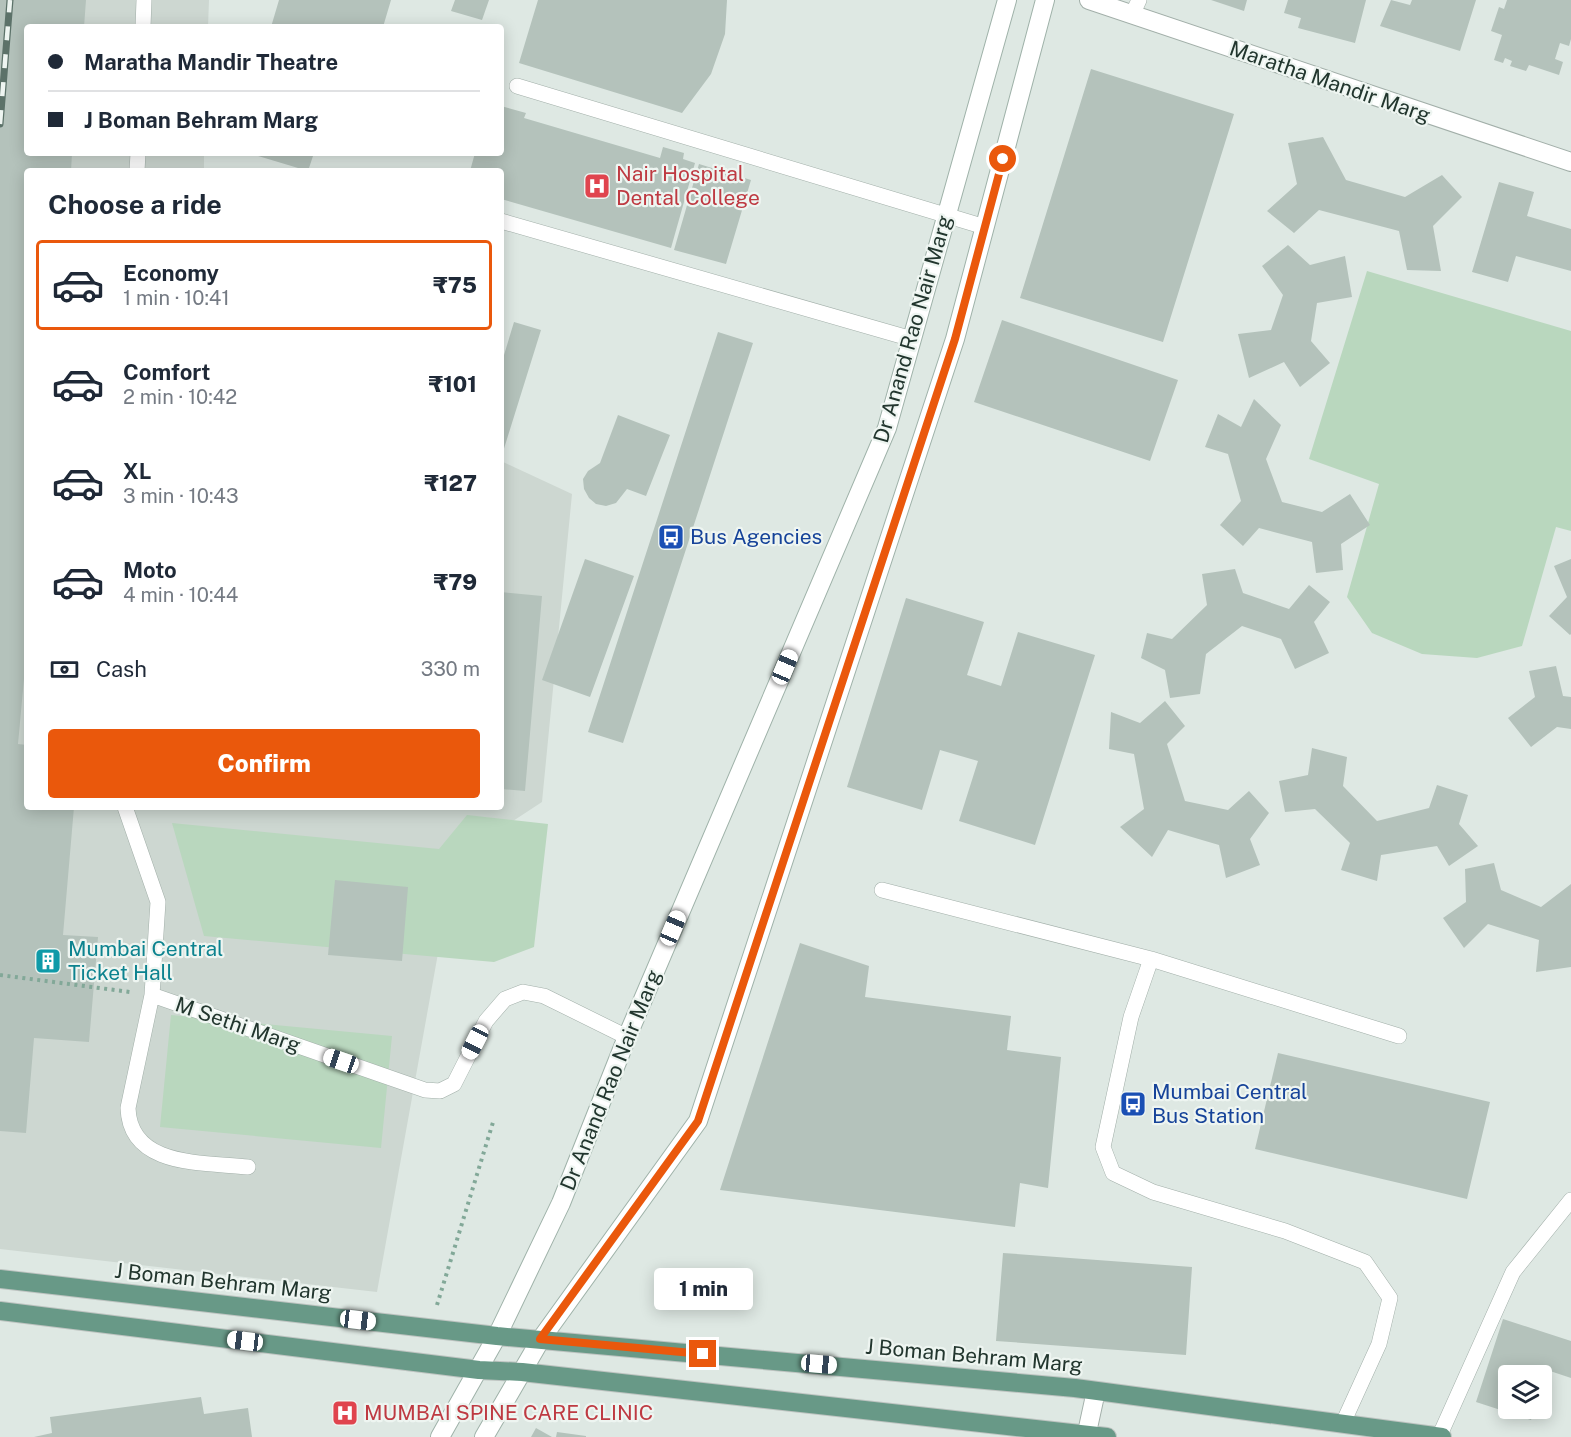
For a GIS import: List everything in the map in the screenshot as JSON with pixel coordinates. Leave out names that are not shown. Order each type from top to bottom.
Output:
[{"type":"main road","name":"Dr Anand Rao Nair Marg","points":[[440,1437],[497,1336],[561,1203],[627,1037],[887,428],[1007,0]]},
{"type":"main road","name":"Dr Anand Rao Nair Marg","points":[[484,1437],[540,1339],[698,1121],[951,351],[1045,0]]},
{"type":"main road","name":"Maratha Mandir Marg","points":[[1089,0],[1136,7],[1571,162]]},
{"type":"main road","name":"J Boman Behram Marg","points":[[5,1280],[497,1336],[1096,1390],[1441,1437]]},
{"type":"main road","points":[[5,1312],[479,1370],[522,1372],[1107,1437]]},
{"type":"main road","points":[[1086,1436],[1096,1390]]},
{"type":"lane","points":[[143,24],[144,0]]},
{"type":"lane","points":[[517,86],[985,227]]},
{"type":"lane","points":[[504,222],[912,339]]},
{"type":"lane","name":"M Sethi Marg","points":[[125,810],[158,902],[152,995],[425,1090],[440,1091],[454,1084],[486,1021],[505,999],[523,992],[544,996],[627,1037]]},
{"type":"lane","points":[[882,890],[1152,958],[1399,1036]]},
{"type":"lane","points":[[1152,958],[1131,1017],[1102,1147],[1113,1173],[1153,1192],[1285,1231],[1365,1262],[1390,1298],[1379,1344],[1342,1423]]},
{"type":"lane","points":[[152,995],[128,1108],[129,1123],[135,1137],[145,1148],[164,1156],[248,1167]]},
{"type":"lane","points":[[1441,1437],[1513,1272],[1571,1200]]},
{"type":"path","points":[[0,975],[152,995]]},
{"type":"path","points":[[436,1308],[494,1119]]},
{"type":"shaded area","points":[[0,0],[209,0],[208,24],[24,24],[24,156],[204,156],[204,168],[24,168],[24,810],[504,810],[504,462],[572,494],[542,802],[455,859],[377,1292],[0,1249]]},
{"type":"green space","points":[[1367,271],[1571,331],[1571,531],[1556,527],[1522,646],[1477,658],[1422,654],[1372,633],[1347,597],[1379,484],[1309,459]]},
{"type":"green space","points":[[467,815],[548,824],[534,947],[494,962],[204,936],[172,823],[439,849]]},
{"type":"green space","points":[[171,1015],[392,1036],[381,1148],[160,1127]]},
{"type":"building","points":[[0,0],[86,0],[84,24],[24,24],[24,156],[72,156],[71,168],[24,168],[24,679],[18,744],[24,745],[24,810],[74,810],[63,935],[98,937],[89,1042],[34,1038],[26,1133],[0,1131]]},
{"type":"building","points":[[279,0],[391,0],[384,24],[272,24]]},
{"type":"building","points":[[455,0],[489,0],[482,20],[451,11]]},
{"type":"building","points":[[538,0],[727,0],[725,34],[711,74],[682,113],[519,63]]},
{"type":"building","points":[[1211,0],[1247,0],[1244,11]]},
{"type":"building","points":[[1288,0],[1366,0],[1355,43],[1298,28],[1301,18],[1284,13]]},
{"type":"building","points":[[1391,0],[1410,5],[1412,0],[1476,0],[1460,51],[1380,26]]},
{"type":"building","points":[[1507,0],[1571,0],[1571,39],[1569,46],[1560,43],[1555,59],[1563,62],[1559,75],[1529,65],[1526,71],[1510,66],[1512,61],[1505,58],[1503,63],[1494,60],[1502,35],[1491,31],[1499,7],[1504,9]]},
{"type":"building","points":[[1091,69],[1234,114],[1163,342],[1020,298]]},
{"type":"building","points":[[504,107],[526,113],[524,118],[660,158],[663,147],[684,153],[683,159],[695,163],[671,248],[504,200],[504,168],[471,168],[474,156],[504,156]]},
{"type":"building","points":[[1323,137],[1346,180],[1405,197],[1442,175],[1462,197],[1433,226],[1441,271],[1407,270],[1399,231],[1319,210],[1294,233],[1267,211],[1297,184],[1288,143]]},
{"type":"building","points":[[258,156],[313,156],[309,168],[298,168]]},
{"type":"building","points":[[699,164],[751,180],[726,264],[674,250]]},
{"type":"building","points":[[1499,182],[1534,192],[1527,216],[1571,229],[1571,271],[1516,256],[1508,282],[1472,272]]},
{"type":"building","points":[[1288,245],[1310,265],[1345,256],[1352,297],[1317,303],[1311,341],[1330,363],[1300,387],[1284,362],[1249,378],[1238,334],[1271,330],[1283,295],[1262,266]]},
{"type":"building","points":[[1002,320],[1178,380],[1150,461],[974,402]]},
{"type":"building","points":[[514,322],[541,330],[504,449],[504,355]]},
{"type":"building","name":"Bus Agencies","points":[[718,332],[753,343],[623,743],[588,732]]},
{"type":"building","points":[[1254,399],[1281,425],[1266,459],[1282,502],[1322,512],[1350,494],[1370,525],[1341,544],[1343,570],[1316,573],[1312,542],[1259,528],[1243,546],[1220,525],[1241,501],[1228,454],[1205,447],[1218,414],[1241,427]]},
{"type":"building","points":[[618,415],[670,435],[646,496],[627,489],[616,503],[606,506],[596,504],[589,498],[584,489],[583,479],[588,471],[600,463]]},
{"type":"building","points":[[585,559],[634,576],[590,697],[542,680]]},
{"type":"building","points":[[1571,559],[1570,635],[1549,616],[1567,597],[1554,566]]},
{"type":"building","points":[[1235,569],[1243,593],[1289,609],[1309,585],[1330,602],[1314,622],[1329,653],[1295,669],[1281,639],[1242,626],[1206,654],[1200,694],[1170,698],[1165,670],[1141,658],[1147,633],[1172,639],[1207,605],[1202,574]]},
{"type":"building","points":[[504,592],[542,596],[525,791],[504,789]]},
{"type":"building","points":[[906,598],[984,622],[967,675],[1001,686],[1018,632],[1095,655],[1035,845],[959,821],[978,761],[940,750],[922,810],[847,787]]},
{"type":"building","points":[[1556,666],[1563,696],[1571,697],[1571,729],[1557,727],[1531,747],[1508,718],[1535,697],[1529,671]]},
{"type":"building","points":[[1165,701],[1185,726],[1167,744],[1185,801],[1228,810],[1249,791],[1269,813],[1250,839],[1260,865],[1226,878],[1219,845],[1168,830],[1152,857],[1120,827],[1144,809],[1134,754],[1109,749],[1111,712],[1140,723]]},
{"type":"building","points":[[1312,748],[1347,757],[1343,786],[1377,821],[1429,808],[1437,785],[1468,795],[1459,824],[1478,846],[1449,866],[1437,846],[1381,855],[1377,881],[1341,870],[1350,843],[1315,809],[1285,812],[1279,781],[1308,775]]},
{"type":"building","points":[[1494,863],[1501,890],[1541,907],[1571,884],[1571,967],[1536,972],[1539,940],[1488,924],[1464,948],[1443,918],[1466,902],[1465,869]]},
{"type":"building","points":[[335,880],[408,887],[402,961],[328,955]]},
{"type":"building","points":[[800,943],[869,966],[865,997],[1011,1016],[1007,1050],[1061,1057],[1048,1188],[1020,1183],[1015,1227],[720,1190]]},
{"type":"building","points":[[1278,1053],[1490,1102],[1467,1199],[1255,1149]]},
{"type":"building","points":[[1003,1253],[1192,1267],[1186,1355],[996,1341]]},
{"type":"building","points":[[1503,1319],[1571,1341],[1571,1378],[1552,1372],[1552,1365],[1498,1365],[1498,1409],[1476,1402]]},
{"type":"building","points":[[201,1397],[204,1414],[248,1408],[252,1437],[34,1437],[52,1433],[50,1417]]},
{"type":"building","points":[[536,1428],[552,1437],[531,1437]]},
{"type":"building","points":[[557,1432],[586,1436],[586,1437],[556,1437]]},
{"type":"railway","points":[[0,124],[10,0]]},
{"type":"place","name":"Nair Hospital Dental College","points":[[597,186]]},
{"type":"place","name":"Bus Agencies","points":[[671,537]]},
{"type":"place","name":"Mumbai Central Ticket Hall","points":[[48,961]]},
{"type":"place","name":"Mumbai Central Bus Station","points":[[1133,1104]]},
{"type":"place","name":"MUMBAI SPINE CARE CLINIC","points":[[345,1413]]},
{"type":"route","points":[[703,1354],[540,1339],[698,1121],[955,339],[1003,159]]}]
